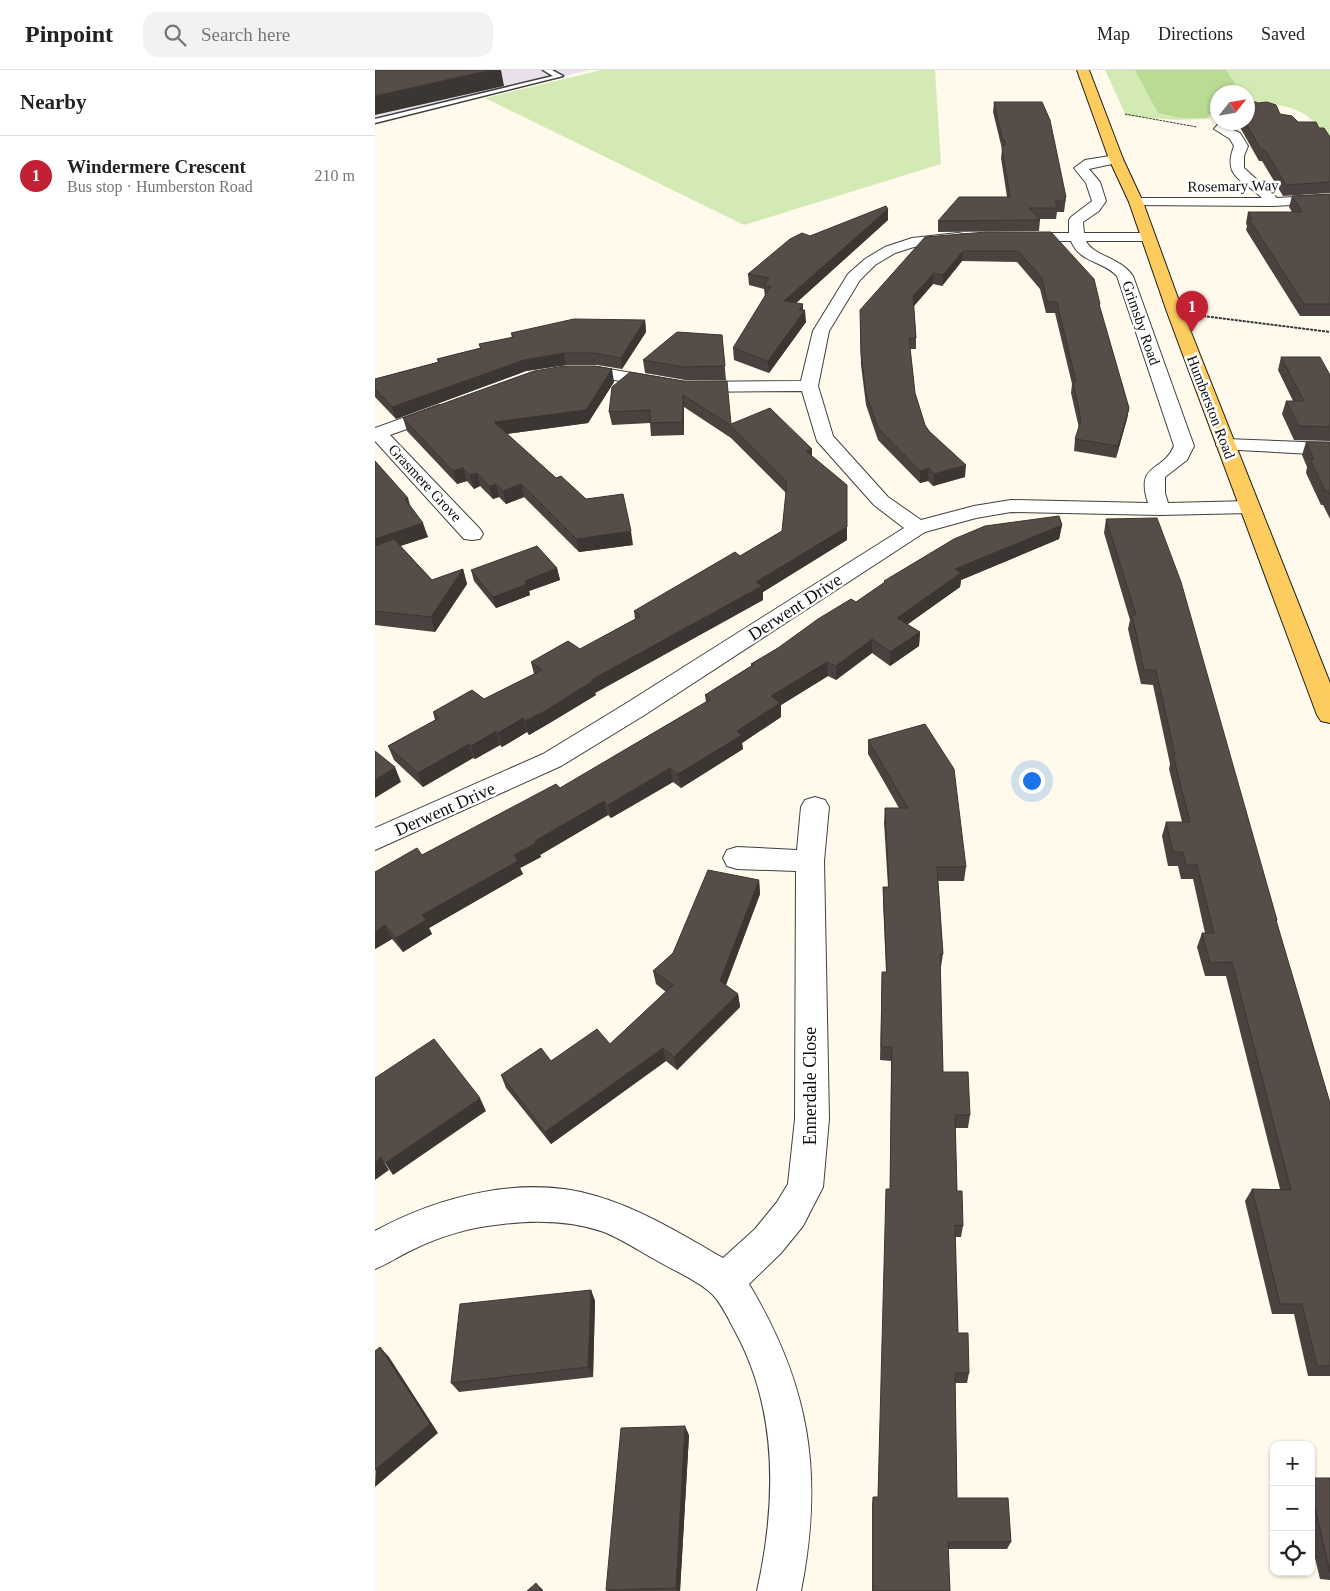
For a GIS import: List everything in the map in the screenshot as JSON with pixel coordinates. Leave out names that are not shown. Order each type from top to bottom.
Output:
[{"type":"main road","name":"Humberston Road","points":[[1083,70],[1116,159],[1136,202],[1147,237],[1225,445],[1323,679],[1330,715]]},
{"type":"street","points":[[1227,130],[1240,141],[1241,146],[1236,157],[1236,167],[1239,174],[1262,190],[1273,202]]},
{"type":"street","points":[[1078,237],[1075,227],[1076,220],[1094,208],[1099,201],[1093,182],[1081,168],[1090,163],[1116,159]]},
{"type":"street","name":"Rosemary Way","points":[[1136,202],[1273,202],[1330,199]]},
{"type":"street","points":[[918,528],[881,500],[824,437],[809,386],[821,331],[854,277],[870,262],[890,250],[912,243],[936,239],[976,237]]},
{"type":"street","points":[[1003,237],[1147,237]]},
{"type":"street","name":"Grimsby Road","points":[[1078,237],[1085,252],[1112,264],[1121,270],[1125,276],[1184,446],[1182,454],[1158,473],[1153,481],[1153,491],[1160,508]]},
{"type":"street","points":[[558,374],[597,372],[685,387],[809,386]]},
{"type":"street","points":[[377,433],[451,407]]},
{"type":"street","name":"Grasmere Grove","points":[[377,433],[472,534]]},
{"type":"street","points":[[1225,445],[1330,449]]},
{"type":"street","name":"Derwent Drive","points":[[375,840],[552,760],[634,710],[918,528],[974,512],[1011,506],[1251,507]]},
{"type":"street","name":"Ennerdale Close","points":[[725,1281],[768,1241],[790,1214],[805,1187],[812,1119],[810,861],[815,807]]},
{"type":"street","points":[[737,858],[810,861]]},
{"type":"street","points":[[375,1251],[438,1220],[478,1211],[533,1204],[582,1209],[630,1226],[725,1281],[757,1332],[776,1377],[788,1430],[793,1488],[787,1558],[779,1591]]},
{"type":"lane","points":[[375,121],[560,76],[546,70]]},
{"type":"path","points":[[1123,114],[1210,125]]},
{"type":"path","points":[[1175,312],[1330,332]]},
{"type":"shaded area","points":[[375,70],[589,70],[375,123]]},
{"type":"green space","points":[[601,70],[935,70],[941,164],[744,225],[485,98]]},
{"type":"green space","points":[[1105,70],[1330,70],[1330,138],[1323,138],[1313,121],[1299,111],[1273,104],[1255,103],[1255,85],[1210,85],[1209,119],[1177,120],[1126,116]]},
{"type":"green space","points":[[1135,70],[1226,70],[1236,85],[1210,85],[1210,114],[1206,118],[1181,118],[1158,113]]},
{"type":"building","points":[[375,70],[490,70],[375,96]]},
{"type":"building","points":[[994,102],[1042,102],[1050,120],[1066,197],[1064,197],[1065,201],[1055,201],[1058,208],[1029,208],[1040,220],[938,221],[959,197],[1010,197],[1002,148],[1006,143],[1002,138]]},
{"type":"building","points":[[1255,102],[1267,102],[1276,105],[1280,114],[1292,116],[1298,122],[1316,122],[1319,128],[1324,128],[1330,137],[1330,182],[1286,185],[1265,150],[1261,150],[1250,130],[1255,130]]},
{"type":"building","points":[[1330,194],[1330,304],[1304,304],[1249,219],[1252,219],[1248,212],[1302,212],[1292,196]]},
{"type":"building","points":[[886,206],[888,209],[784,301],[803,304],[799,310],[805,310],[768,361],[733,348],[771,286],[764,286],[769,278],[748,274],[790,239],[802,233],[810,236]]},
{"type":"building","points":[[986,232],[1051,232],[1094,279],[1099,304],[1129,408],[1118,446],[1075,439],[1081,420],[1073,382],[1076,382],[1057,302],[1047,302],[1042,278],[1018,251],[963,251],[943,275],[934,273],[913,296],[916,338],[909,338],[915,393],[925,425],[929,431],[966,465],[934,474],[929,468],[920,471],[878,428],[866,393],[861,354],[860,310],[925,237]]},
{"type":"building","points":[[574,319],[645,320],[621,358],[595,353],[564,353],[524,360],[392,407],[375,389],[375,379],[439,362],[437,359],[481,348],[479,344],[514,337],[511,333]]},
{"type":"building","points":[[677,332],[722,335],[725,366],[684,367],[643,360]]},
{"type":"building","points":[[1281,357],[1320,357],[1330,375],[1330,427],[1299,426],[1286,401],[1304,401]]},
{"type":"building","points":[[564,366],[595,366],[612,369],[586,410],[494,422],[556,478],[561,476],[586,499],[623,494],[631,531],[576,539],[521,484],[503,491],[496,484],[489,486],[477,473],[470,475],[463,468],[453,471],[403,418],[534,371]]},
{"type":"building","points":[[630,372],[683,381],[727,381],[731,424],[770,408],[812,449],[806,451],[847,485],[847,527],[756,582],[762,586],[591,680],[593,681],[545,711],[525,721],[523,718],[471,746],[469,744],[418,773],[388,746],[439,718],[433,712],[472,690],[484,699],[542,670],[531,662],[568,641],[580,649],[641,616],[634,611],[735,552],[740,556],[782,531],[787,482],[730,425],[683,395],[683,422],[650,423],[650,410],[609,412],[612,387]]},
{"type":"building","points":[[1306,442],[1330,442],[1330,495],[1328,491],[1325,491],[1310,459],[1314,459]]},
{"type":"building","points":[[375,461],[408,498],[405,499],[423,523],[375,539]]},
{"type":"building","points":[[1059,516],[1062,525],[955,569],[961,573],[897,618],[920,632],[890,652],[872,639],[836,666],[827,662],[771,696],[780,703],[737,731],[742,735],[678,774],[670,768],[608,805],[604,801],[535,841],[536,843],[514,855],[518,861],[422,915],[426,920],[396,938],[385,925],[375,932],[375,872],[417,848],[422,855],[556,784],[560,788],[711,699],[705,695],[753,665],[751,664],[778,648],[818,619],[851,599],[856,602],[884,581],[954,539],[985,526]]},
{"type":"building","points":[[1157,518],[1181,582],[1276,920],[1330,1103],[1330,1366],[1317,1366],[1302,1304],[1280,1304],[1252,1189],[1291,1190],[1232,962],[1210,963],[1202,933],[1214,933],[1197,865],[1186,865],[1183,852],[1173,852],[1166,822],[1190,822],[1173,755],[1175,755],[1156,670],[1144,670],[1132,615],[1136,615],[1106,519]]},
{"type":"building","points":[[394,539],[432,580],[463,569],[431,617],[375,611],[375,546]]},
{"type":"building","points":[[537,546],[557,568],[525,581],[527,584],[493,597],[471,570]]},
{"type":"building","points":[[925,724],[954,769],[966,867],[937,867],[943,954],[940,954],[943,1072],[968,1072],[970,1115],[955,1115],[957,1191],[962,1191],[963,1226],[955,1225],[958,1333],[968,1333],[969,1373],[955,1373],[957,1498],[1008,1498],[1011,1542],[948,1542],[950,1591],[873,1591],[873,1497],[878,1497],[886,1189],[890,1189],[892,1047],[881,1047],[882,972],[887,972],[883,887],[889,887],[885,808],[908,808],[868,740]]},
{"type":"building","points":[[375,751],[395,767],[375,780]]},
{"type":"building","points":[[708,870],[759,880],[720,981],[738,994],[674,1057],[663,1048],[545,1132],[501,1075],[541,1048],[551,1061],[597,1029],[610,1044],[673,985],[653,971],[673,953]]},
{"type":"building","points":[[434,1039],[480,1098],[385,1163],[381,1157],[375,1162],[375,1078]]},
{"type":"building","points":[[591,1290],[588,1367],[451,1383],[460,1304]]},
{"type":"building","points":[[380,1347],[430,1424],[375,1470],[375,1351]]},
{"type":"building","points":[[685,1426],[676,1588],[606,1590],[621,1428]]},
{"type":"building","points":[[1315,1478],[1330,1478],[1330,1573],[1315,1507]]},
{"type":"building","points":[[536,1583],[541,1591],[527,1591]]},
{"type":"place","name":"Windermere Crescent","points":[[1192,332]]}]
